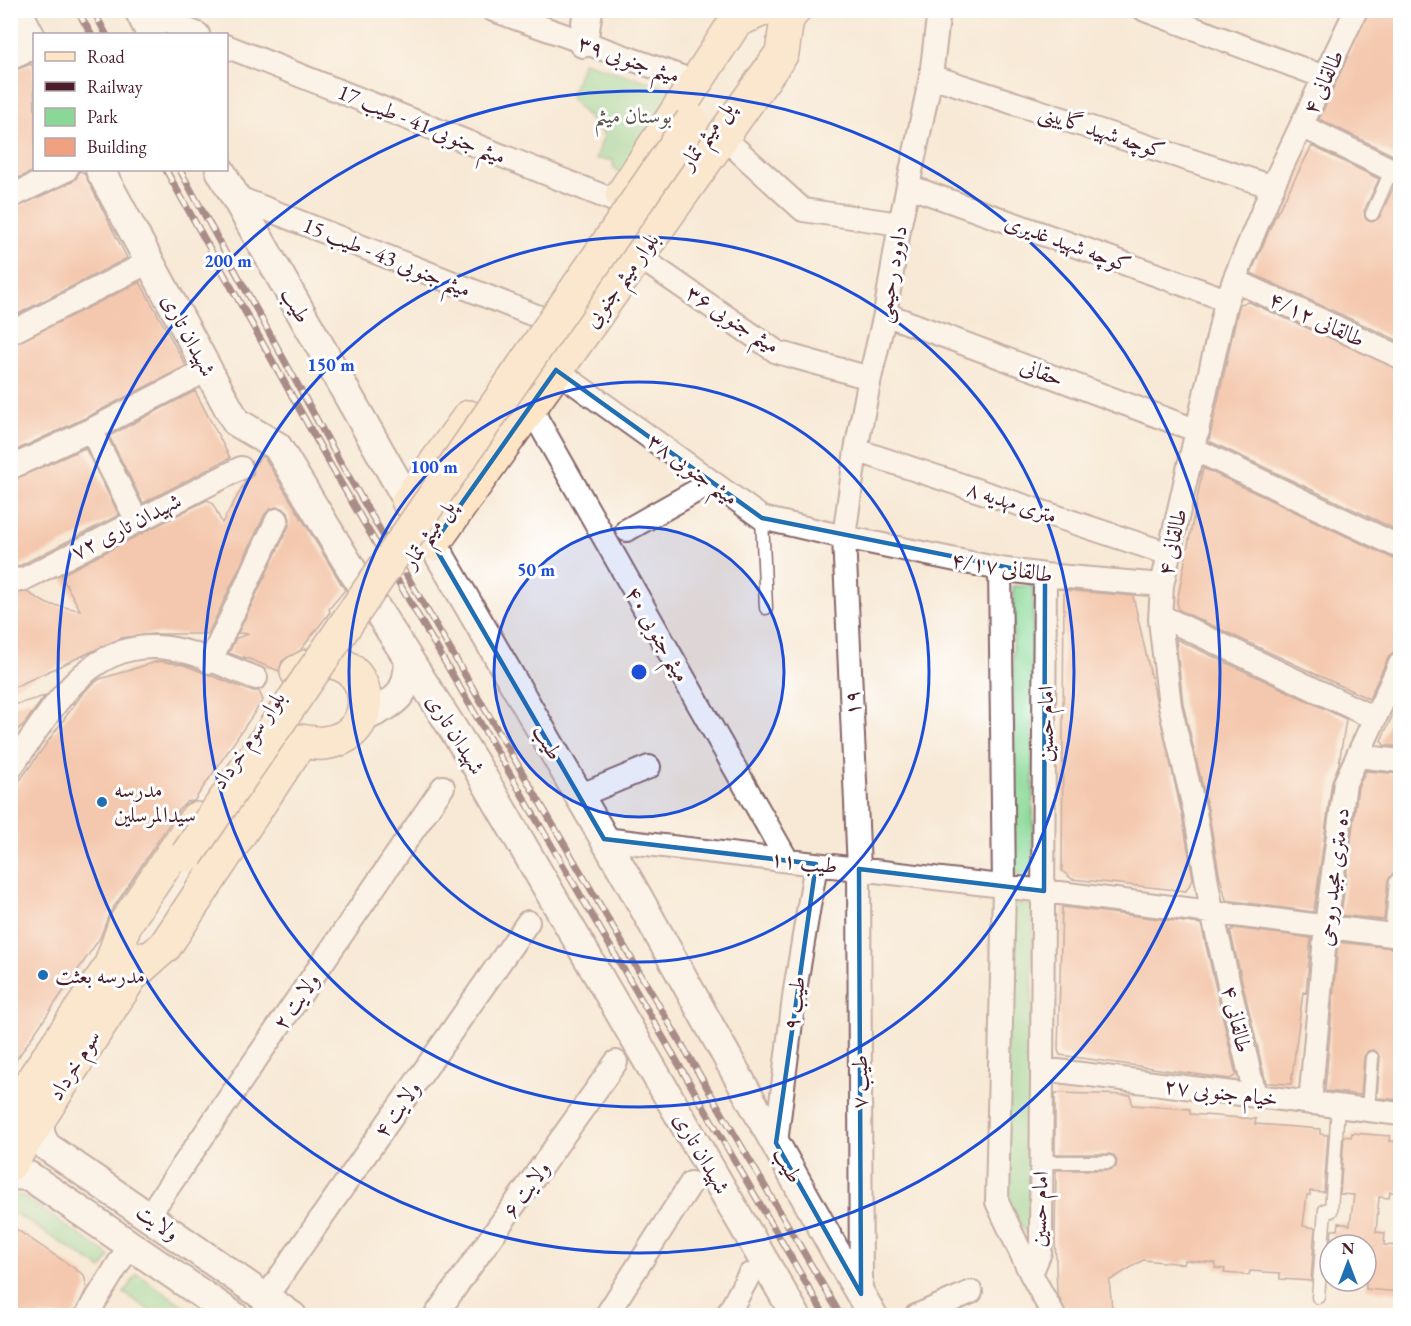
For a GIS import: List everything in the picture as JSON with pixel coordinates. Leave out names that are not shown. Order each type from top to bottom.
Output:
[{"type":"main road","name":"بلوار میثم جنوبی","points":[[408,501],[445,452],[618,202],[736,21],[778,13]]},
{"type":"main road","name":"پل میثم تمار","points":[[124,965],[708,130],[778,13]]},
{"type":"main road","name":"بلوار میثم جنوبی","points":[[433,544],[639,256],[708,130]]},
{"type":"main road","points":[[445,452],[443,463],[447,475],[457,482],[469,483],[480,478]]},
{"type":"main road","name":"بلوار سوم خرداد","points":[[27,1113],[124,965],[125,924],[291,676],[360,584]]},
{"type":"main road","points":[[291,676],[317,662],[336,662],[349,670],[363,687],[369,717]]},
{"type":"main road","name":"بلوار سوم خرداد","points":[[124,965],[165,946],[301,741],[323,744],[340,740],[369,717]]},
{"type":"main road","name":"سوم خرداد","points":[[17,1172],[27,1113]]},
{"type":"street","points":[[17,10],[33,43]]},
{"type":"street","name":"میثم جنوبی ۳۹","points":[[493,10],[696,82]]},
{"type":"street","points":[[583,43],[588,10]]},
{"type":"street","name":"داوود رحیمی","points":[[844,537],[856,450],[931,76],[939,10]]},
{"type":"street","points":[[1144,10],[1324,77]]},
{"type":"street","name":"طالقانی ۴","points":[[1255,1096],[1212,912],[1195,812],[1170,706],[1161,616],[1162,585],[1231,290],[1273,187],[1356,10]]},
{"type":"street","points":[[143,19],[194,33]]},
{"type":"street","points":[[10,59],[33,46]]},
{"type":"street","name":"میثم جنوبی 41 - طیب 17","points":[[228,47],[618,202]]},
{"type":"street","name":"کوچه شهید گایینی","points":[[931,76],[1273,187]]},
{"type":"street","points":[[1302,126],[1396,171]]},
{"type":"street","points":[[708,130],[803,210],[900,224]]},
{"type":"street","points":[[10,197],[64,171]]},
{"type":"street","name":"شهیدان تاری","points":[[101,171],[236,422],[277,446],[360,584],[504,813],[796,1316]]},
{"type":"street","name":"طیب","points":[[221,171],[604,839],[867,1305]]},
{"type":"street","name":"کوچه شهید غدیری","points":[[908,186],[1231,290]]},
{"type":"street","name":"میثم جنوبی 43 - طیب 15","points":[[234,196],[539,317]]},
{"type":"street","name":"میثم جنوبی ۳۶","points":[[639,256],[777,352],[870,378]]},
{"type":"street","points":[[19,329],[151,261]]},
{"type":"street","name":"طالقانی ۴/۱۲","points":[[1231,290],[1401,357]]},
{"type":"street","name":"حقانی","points":[[885,314],[1196,440],[1322,510],[1401,547]]},
{"type":"street","points":[[10,468],[91,430],[207,370]]},
{"type":"street","name":"میثم جنوبی ۳۸","points":[[556,370],[762,518],[844,537]]},
{"type":"street","name":"میثم جنوبی ۴۰","points":[[530,407],[787,860]]},
{"type":"street","points":[[91,430],[137,521]]},
{"type":"street","name":"۸ متری مهدیه","points":[[856,450],[1169,554]]},
{"type":"street","name":"شهیدان تاری ۷۲","points":[[10,579],[22,580],[241,468]]},
{"type":"street","points":[[627,530],[712,482]]},
{"type":"street","points":[[210,662],[277,520]]},
{"type":"street","name":"طالقانی ۴/۱۷","points":[[844,537],[1000,569],[1162,585]]},
{"type":"street","name":"۱۹","points":[[844,537],[859,869]]},
{"type":"street","name":"امام حسین","points":[[1000,569],[1004,886],[997,1202],[1031,1274]]},
{"type":"street","name":"امام حسین","points":[[1031,1274],[1040,1252],[1045,575]]},
{"type":"street","points":[[1161,616],[1374,718]]},
{"type":"street","points":[[10,770],[68,687],[99,662],[128,650],[164,648],[188,652],[256,678]]},
{"type":"street","points":[[369,717],[404,692],[409,676],[409,661]]},
{"type":"street","name":"ده متری مجید روحی","points":[[1310,1103],[1326,926],[1346,783],[1374,718],[1401,664]]},
{"type":"street","points":[[369,717],[405,704],[420,706],[445,716]]},
{"type":"street","points":[[1358,756],[1401,761]]},
{"type":"street","points":[[579,796],[649,767]]},
{"type":"street","name":"ولایت ۲","points":[[149,1215],[443,787]]},
{"type":"street","name":"طیب ۱۱","points":[[604,839],[1396,935]]},
{"type":"street","name":"طیب ۹","points":[[776,1143],[795,990],[816,864]]},
{"type":"street","name":"طیب ۷","points":[[859,869],[867,1305]]},
{"type":"street","name":"ولایت ۴","points":[[266,1296],[528,922]]},
{"type":"street","name":"ولایت ۶","points":[[435,1316],[616,1062]]},
{"type":"street","name":"خیام جنوبی ۲۷","points":[[1042,1069],[1401,1114]]},
{"type":"street","name":"ولایت","points":[[27,1113],[149,1215],[292,1316]]},
{"type":"street","name":"ولایت","points":[[17,1172],[234,1316]]},
{"type":"street","points":[[606,1316],[691,1182]]},
{"type":"street","points":[[86,1316],[130,1245]]},
{"type":"street","points":[[1031,1274],[1054,1316]]},
{"type":"street","points":[[727,1316],[749,1275]]},
{"type":"street","points":[[916,1316],[971,1292]]},
{"type":"lane","points":[[1372,214],[1396,171]]},
{"type":"lane","points":[[762,518],[766,608]]},
{"type":"lane","points":[[1396,881],[1396,935]]},
{"type":"lane","points":[[1368,1110],[1371,1058]]},
{"type":"lane","points":[[1317,1297],[1338,1106]]},
{"type":"lane","points":[[1041,1162],[1109,1162]]},
{"type":"highlighted area","points":[[556,370],[762,518],[1045,575],[1044,891],[859,869],[861,1294],[776,1143],[816,864],[604,839],[433,544]]},
{"type":"green space","name":"بوستان میثم","points":[[583,62],[679,91],[627,176],[614,169],[613,160],[596,159],[604,135],[570,98]]},
{"type":"green space","points":[[1013,586],[1033,586],[1033,875],[1014,874]]},
{"type":"green space","points":[[1009,904],[1033,905],[1029,1239],[1005,1198]]},
{"type":"green space","points":[[10,1195],[22,1196],[110,1256],[102,1269],[11,1211]]},
{"type":"green space","points":[[137,1274],[197,1315],[157,1315],[124,1293]]},
{"type":"building","points":[[1369,10],[1401,10],[1401,159],[1319,119]]},
{"type":"building","points":[[31,64],[33,68],[34,171],[10,182],[10,72]]},
{"type":"building","points":[[1312,146],[1379,179],[1364,211],[1368,221],[1373,222],[1379,218],[1394,186],[1401,187],[1401,342],[1251,273],[1275,217]]},
{"type":"building","points":[[79,171],[84,173],[127,258],[10,318],[10,210],[72,182]]},
{"type":"building","points":[[140,282],[186,366],[85,418],[10,453],[10,346]]},
{"type":"building","points":[[1249,302],[1401,370],[1401,532],[1209,441],[1238,310],[1240,304]]},
{"type":"building","points":[[195,391],[230,458],[143,503],[109,436]]},
{"type":"building","points":[[85,448],[119,515],[19,566],[10,566],[10,481]]},
{"type":"building","points":[[261,456],[265,458],[345,590],[300,651],[282,661],[279,671],[229,653],[236,638],[249,634],[238,633],[289,526],[288,513],[283,508],[276,507],[265,514],[208,634],[153,634],[121,638],[10,689],[10,593],[27,592],[47,604],[80,610],[61,575],[207,500],[212,502],[222,523],[246,481],[253,475],[254,466]]},
{"type":"building","points":[[1203,468],[1394,559],[1401,560],[1401,651],[1393,653],[1388,658],[1369,699],[1179,610],[1177,602]]},
{"type":"building","points":[[1064,590],[1133,596],[1182,815],[1193,879],[1186,891],[1072,879],[1062,871]]},
{"type":"building","points":[[1176,639],[1346,719],[1339,764],[1332,781],[1314,912],[1226,900],[1208,809],[1183,704]]},
{"type":"building","points":[[159,661],[184,665],[251,691],[259,691],[263,700],[194,801],[187,802],[180,808],[109,914],[100,938],[10,1069],[10,794],[89,687],[100,679]]},
{"type":"building","points":[[45,696],[25,723],[10,737],[10,706]]},
{"type":"building","points":[[1401,696],[1401,747],[1384,745],[1381,741]]},
{"type":"building","points":[[1366,771],[1401,774],[1401,874],[1393,873],[1388,880],[1384,920],[1341,915],[1358,787]]},
{"type":"building","points":[[1062,907],[1201,924],[1236,1075],[1230,1079],[1060,1055],[1058,1050]]},
{"type":"building","points":[[1233,928],[1311,938],[1306,993],[1303,992],[1291,1084],[1266,1083],[1230,930]]},
{"type":"building","points":[[1338,942],[1401,949],[1401,1100],[1377,1098],[1380,1058],[1373,1050],[1368,1051],[1364,1057],[1361,1095],[1325,1091]]},
{"type":"building","points":[[1055,1093],[1131,1095],[1132,1105],[1190,1109],[1190,1114],[1256,1119],[1255,1124],[1320,1129],[1320,1134],[1328,1135],[1324,1192],[1310,1191],[1310,1195],[1307,1195],[1303,1226],[1315,1228],[1311,1281],[1280,1279],[1280,1273],[1250,1271],[1249,1275],[1224,1273],[1225,1269],[1215,1268],[1216,1263],[1185,1260],[1184,1264],[1143,1260],[1109,1281],[1113,1316],[1067,1316],[1057,1292],[1056,1170],[1110,1170],[1116,1167],[1117,1161],[1114,1155],[1109,1154],[1055,1154]]},
{"type":"building","points":[[1352,1133],[1390,1136],[1389,1141],[1399,1142],[1401,1192],[1390,1192],[1389,1198],[1379,1197],[1376,1232],[1385,1233],[1384,1245],[1401,1246],[1401,1292],[1378,1290],[1378,1233],[1332,1233],[1332,1230],[1338,1230],[1339,1223],[1350,1225],[1354,1195],[1340,1194],[1344,1136],[1351,1137]]},
{"type":"building","points":[[10,1225],[84,1275],[87,1288],[73,1316],[10,1316]]},
{"type":"railway","points":[[77,10],[90,33]]},
{"type":"railway","points":[[93,10],[105,33]]},
{"type":"railway","points":[[167,171],[331,466],[825,1316]]},
{"type":"railway","points":[[181,171],[339,460],[841,1316]]},
{"type":"place","name":"مدرسه سیدالمرسلین","points":[[102,802]]},
{"type":"place","name":"مدرسه بعثت","points":[[43,975]]}]
